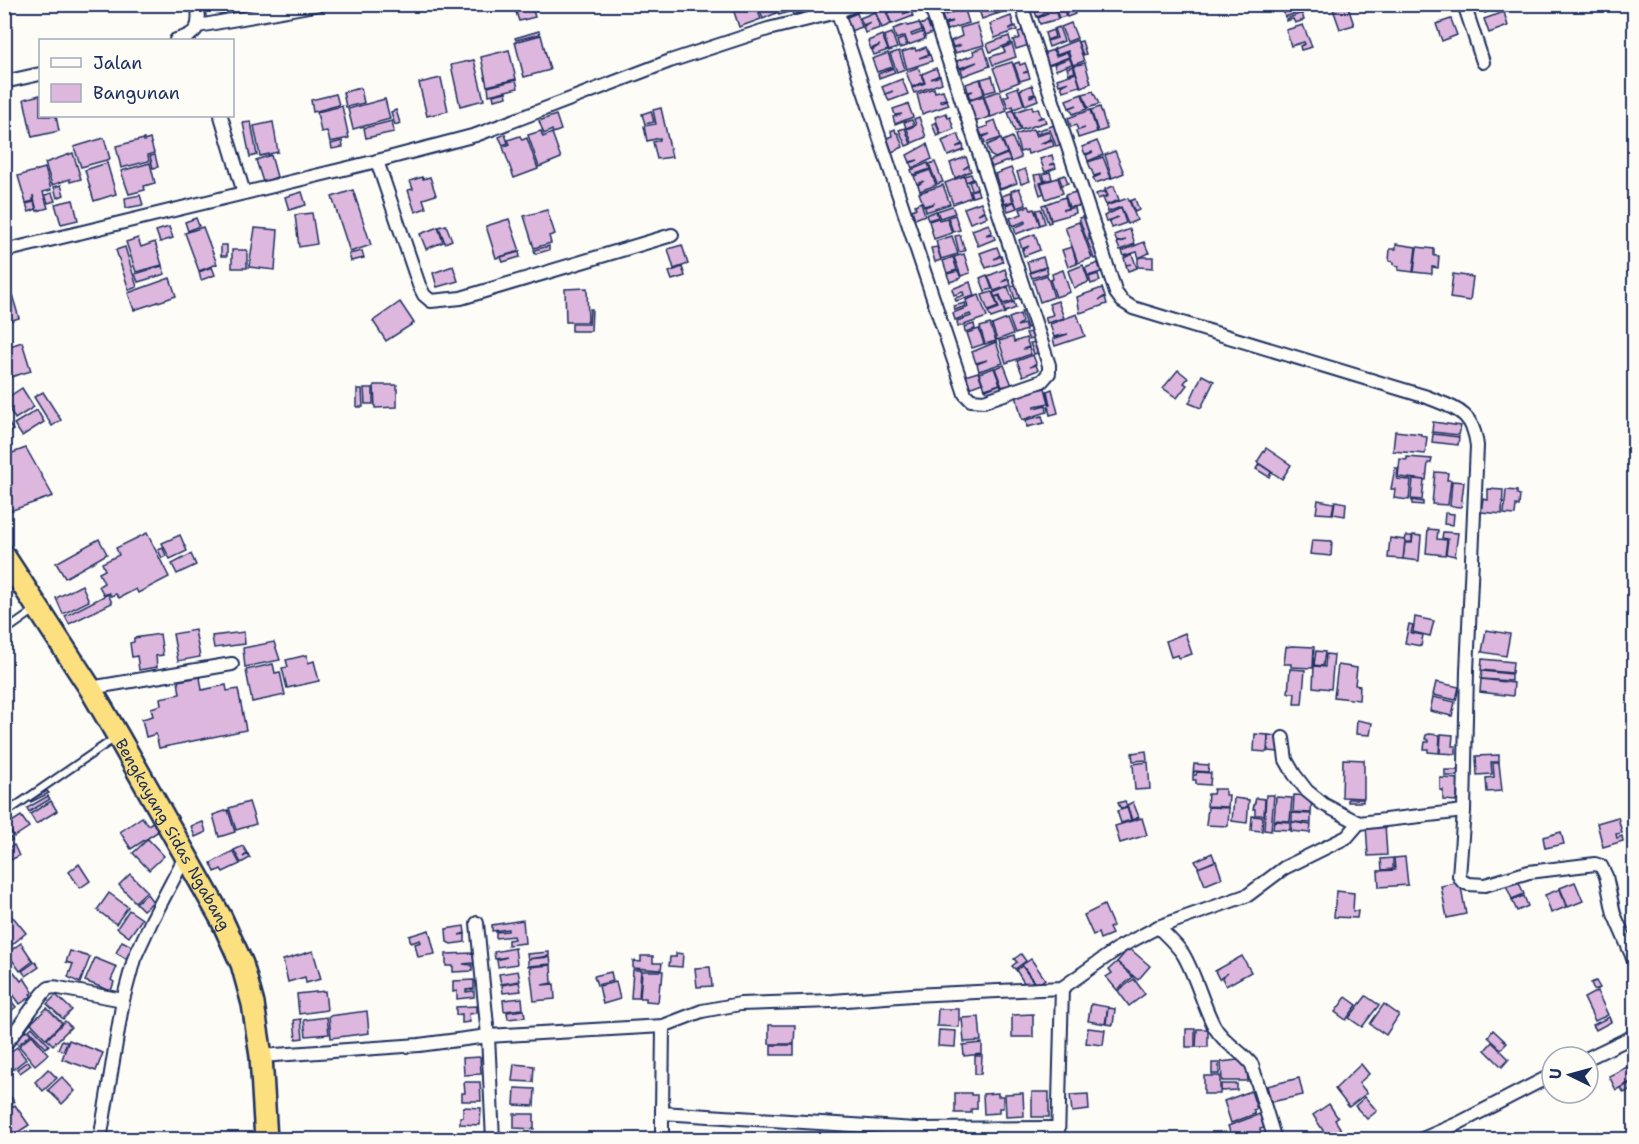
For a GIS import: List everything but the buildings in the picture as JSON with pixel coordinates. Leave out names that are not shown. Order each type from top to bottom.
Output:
[{"type":"highway","name":"Bengkayang Sidas Ngabang","points":[[4,556],[90,688],[221,918],[242,964],[253,1004],[261,1056],[266,1140]]},
{"type":"street","points":[[198,4],[198,32]]},
{"type":"street","points":[[179,39],[198,32],[320,4]]},
{"type":"street","points":[[4,251],[476,135],[670,61],[836,8],[858,4]]},
{"type":"street","points":[[836,8],[966,394],[971,400],[984,401],[1042,381],[1049,373],[1049,365],[930,4]]},
{"type":"street","points":[[1021,4],[1116,293],[1122,301],[1133,308],[1427,397],[1456,409],[1470,420],[1476,429],[1478,446],[1464,810],[1459,876],[1462,881],[1478,886],[1529,872],[1595,864],[1601,866],[1606,876],[1614,914],[1635,960]]},
{"type":"street","points":[[1464,4],[1483,62]]},
{"type":"street","points":[[4,82],[39,74]]},
{"type":"street","points":[[221,117],[244,193]]},
{"type":"street","points":[[377,161],[419,285],[430,301],[461,298],[672,235]]},
{"type":"street","points":[[90,688],[232,664]]},
{"type":"street","points":[[1283,738],[1286,760],[1307,791],[1323,804],[1359,823],[1464,810]]},
{"type":"street","points":[[261,1056],[419,1045],[488,1036],[663,1026],[702,1011],[740,1004],[1062,988],[1119,947],[1158,927],[1248,895],[1298,859],[1340,842],[1359,823]]},
{"type":"street","points":[[100,1140],[123,1000],[134,958],[186,855]]},
{"type":"street","points":[[477,923],[488,1036],[493,1140]]},
{"type":"street","points":[[1158,927],[1184,956],[1215,1027],[1225,1042],[1246,1057],[1252,1065],[1275,1140]]},
{"type":"street","points":[[4,1045],[49,988],[123,1000]]},
{"type":"street","points":[[662,1113],[915,1129],[1058,1134],[1062,988]]},
{"type":"street","points":[[662,1140],[663,1026]]},
{"type":"street","points":[[1600,1052],[1635,1036]]},
{"type":"street","points":[[1420,1140],[1540,1082]]},
{"type":"lane","points":[[4,632],[38,608]]},
{"type":"lane","points":[[4,814],[118,736]]}]
